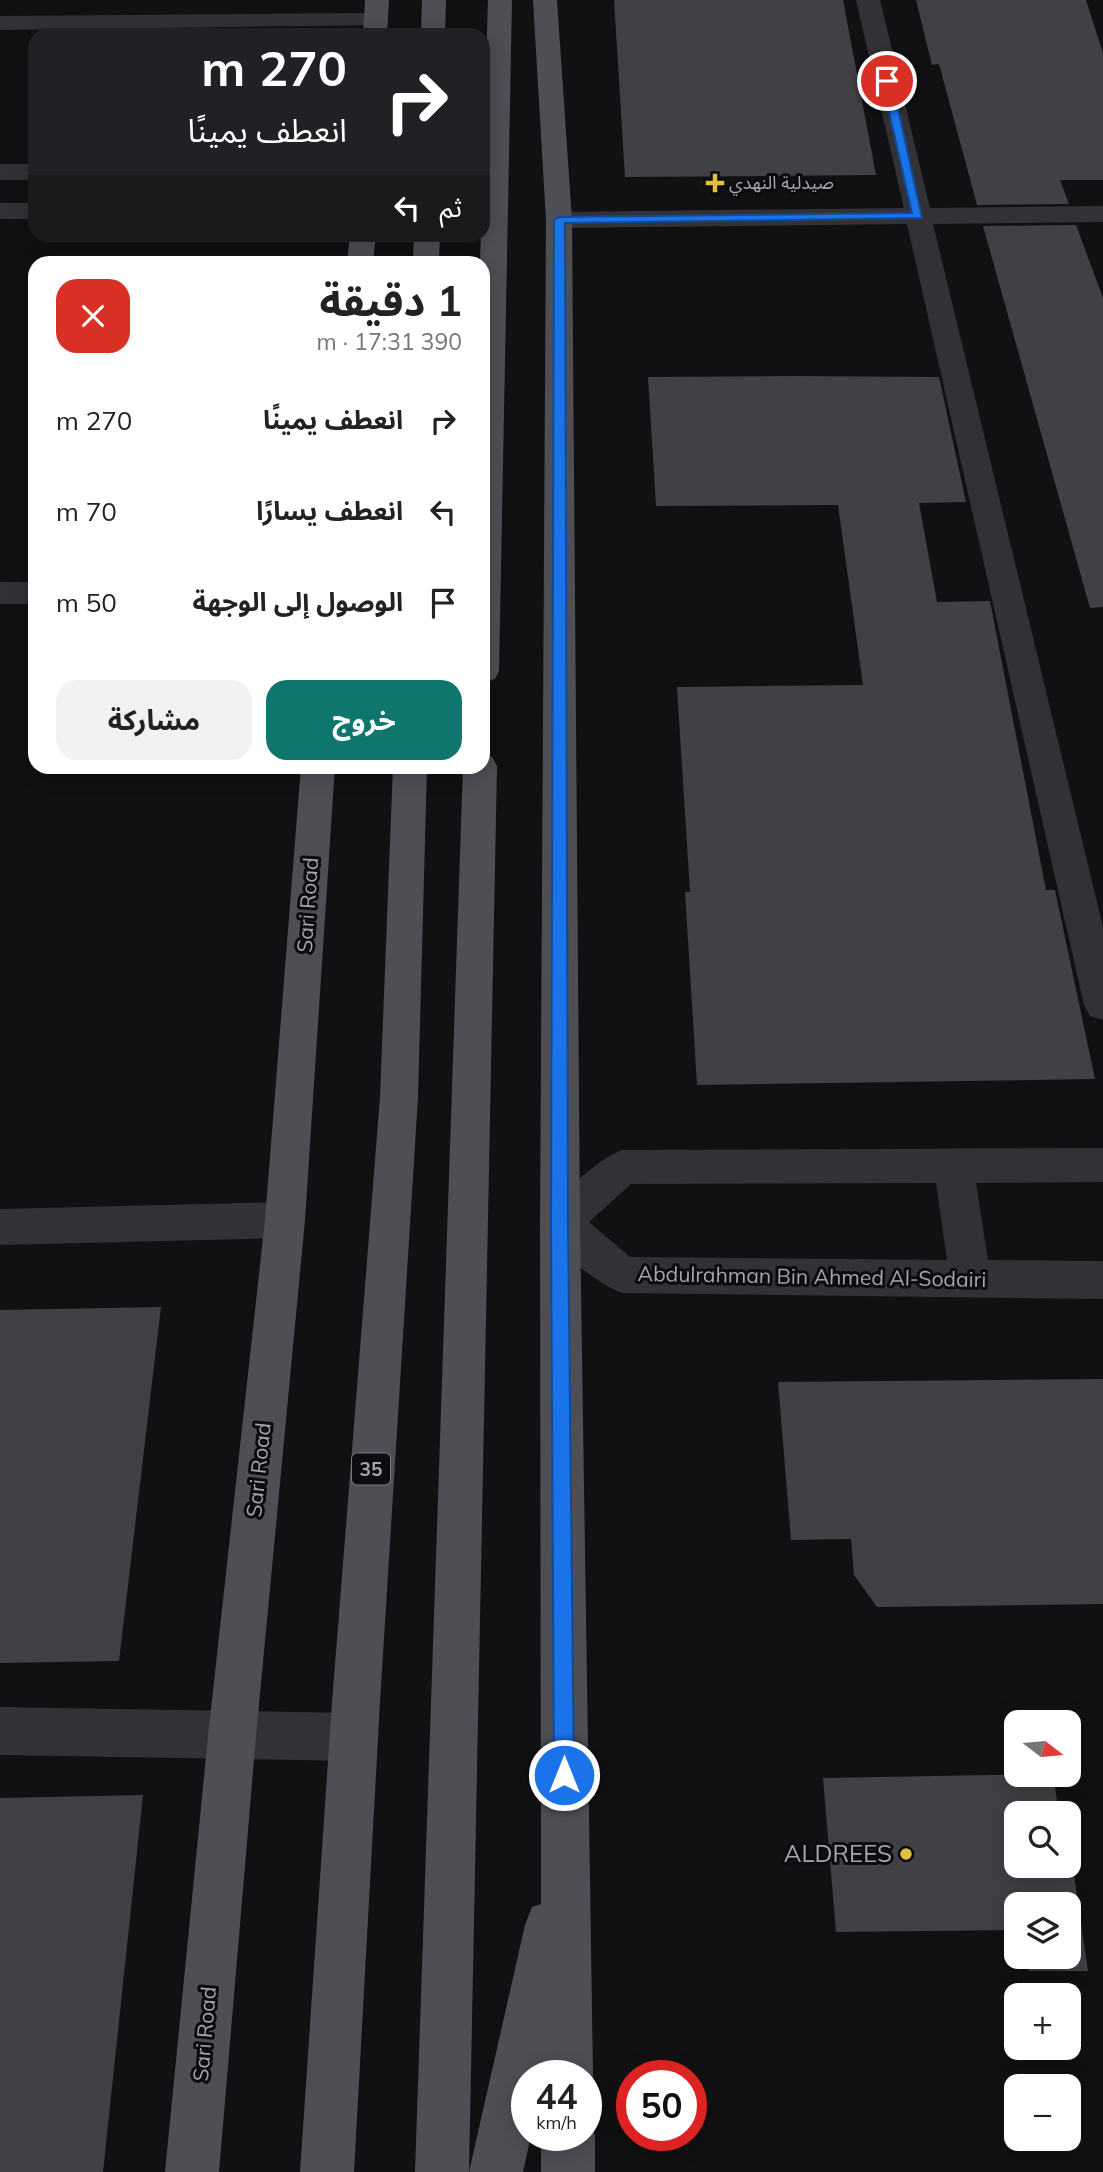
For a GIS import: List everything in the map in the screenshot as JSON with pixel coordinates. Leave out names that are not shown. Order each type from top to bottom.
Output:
[{"type":"main road","points":[[433,28],[434,0]]},
{"type":"main road","points":[[545,0],[559,220],[559,1223],[567,2060]]},
{"type":"main road","points":[[500,9],[523,58],[552,108]]},
{"type":"main road","points":[[490,398],[500,9]]},
{"type":"main road","name":"Sari Road","points":[[192,2172],[232,1736],[285,1220],[317,774]]},
{"type":"main road","name":"35","points":[[327,2172],[354,1737],[399,1097],[410,774]]},
{"type":"main road","points":[[442,2172],[480,774]]},
{"type":"main road","points":[[496,2172],[565,1858]]},
{"type":"main road","points":[[568,2151],[568,2172]]},
{"type":"street","points":[[868,0],[1103,1004]]},
{"type":"street","points":[[0,23],[376,18]]},
{"type":"street","points":[[0,172],[28,172]]},
{"type":"street","points":[[0,211],[28,211]]},
{"type":"street","points":[[559,220],[1103,214]]},
{"type":"street","points":[[0,593],[28,593]]},
{"type":"street","points":[[953,1165],[970,1279]]},
{"type":"street","points":[[559,1223],[622,1167],[1103,1165]]},
{"type":"street","points":[[0,1227],[285,1220]]},
{"type":"street","name":"Abdulrahman Bin Ahmed Al-Sodairi","points":[[559,1223],[622,1275],[1103,1280]]},
{"type":"street","points":[[0,1731],[354,1737]]},
{"type":"building","points":[[614,0],[843,0],[876,175],[625,177]]},
{"type":"building","points":[[916,0],[1086,0],[1103,53],[1103,180],[1060,180],[1069,204],[977,205],[939,64],[932,65]]},
{"type":"building","points":[[1076,225],[1103,298],[1103,607],[1090,608],[983,226]]},
{"type":"building","points":[[648,377],[939,377],[966,502],[919,503],[937,602],[990,601],[1046,890],[1055,890],[1095,1079],[697,1085],[685,892],[690,892],[677,687],[863,685],[838,505],[656,506]]},
{"type":"building","points":[[161,1307],[119,1661],[0,1663],[0,1310]]},
{"type":"building","points":[[1103,1379],[1103,1604],[877,1607],[854,1575],[851,1539],[791,1540],[778,1382]]},
{"type":"building","name":"ALDREES","points":[[1004,1775],[1004,1787],[1055,1787],[1057,1801],[1004,1801],[1004,1878],[1074,1878],[1076,1892],[1004,1892],[1004,1930],[836,1932],[823,1778]]},
{"type":"building","points":[[143,1795],[103,2172],[0,2172],[0,1798]]},
{"type":"building","name":"ALDREES","points":[[1081,1923],[1088,1971],[1029,1971],[1081,1969]]},
{"type":"place","name":"صيدلية النهدي","points":[[715,183]]},
{"type":"place","name":"ALDREES","points":[[906,1854]]},
{"type":"route","points":[[564,1775],[559,1223],[559,220],[919,216],[887,81]]}]
